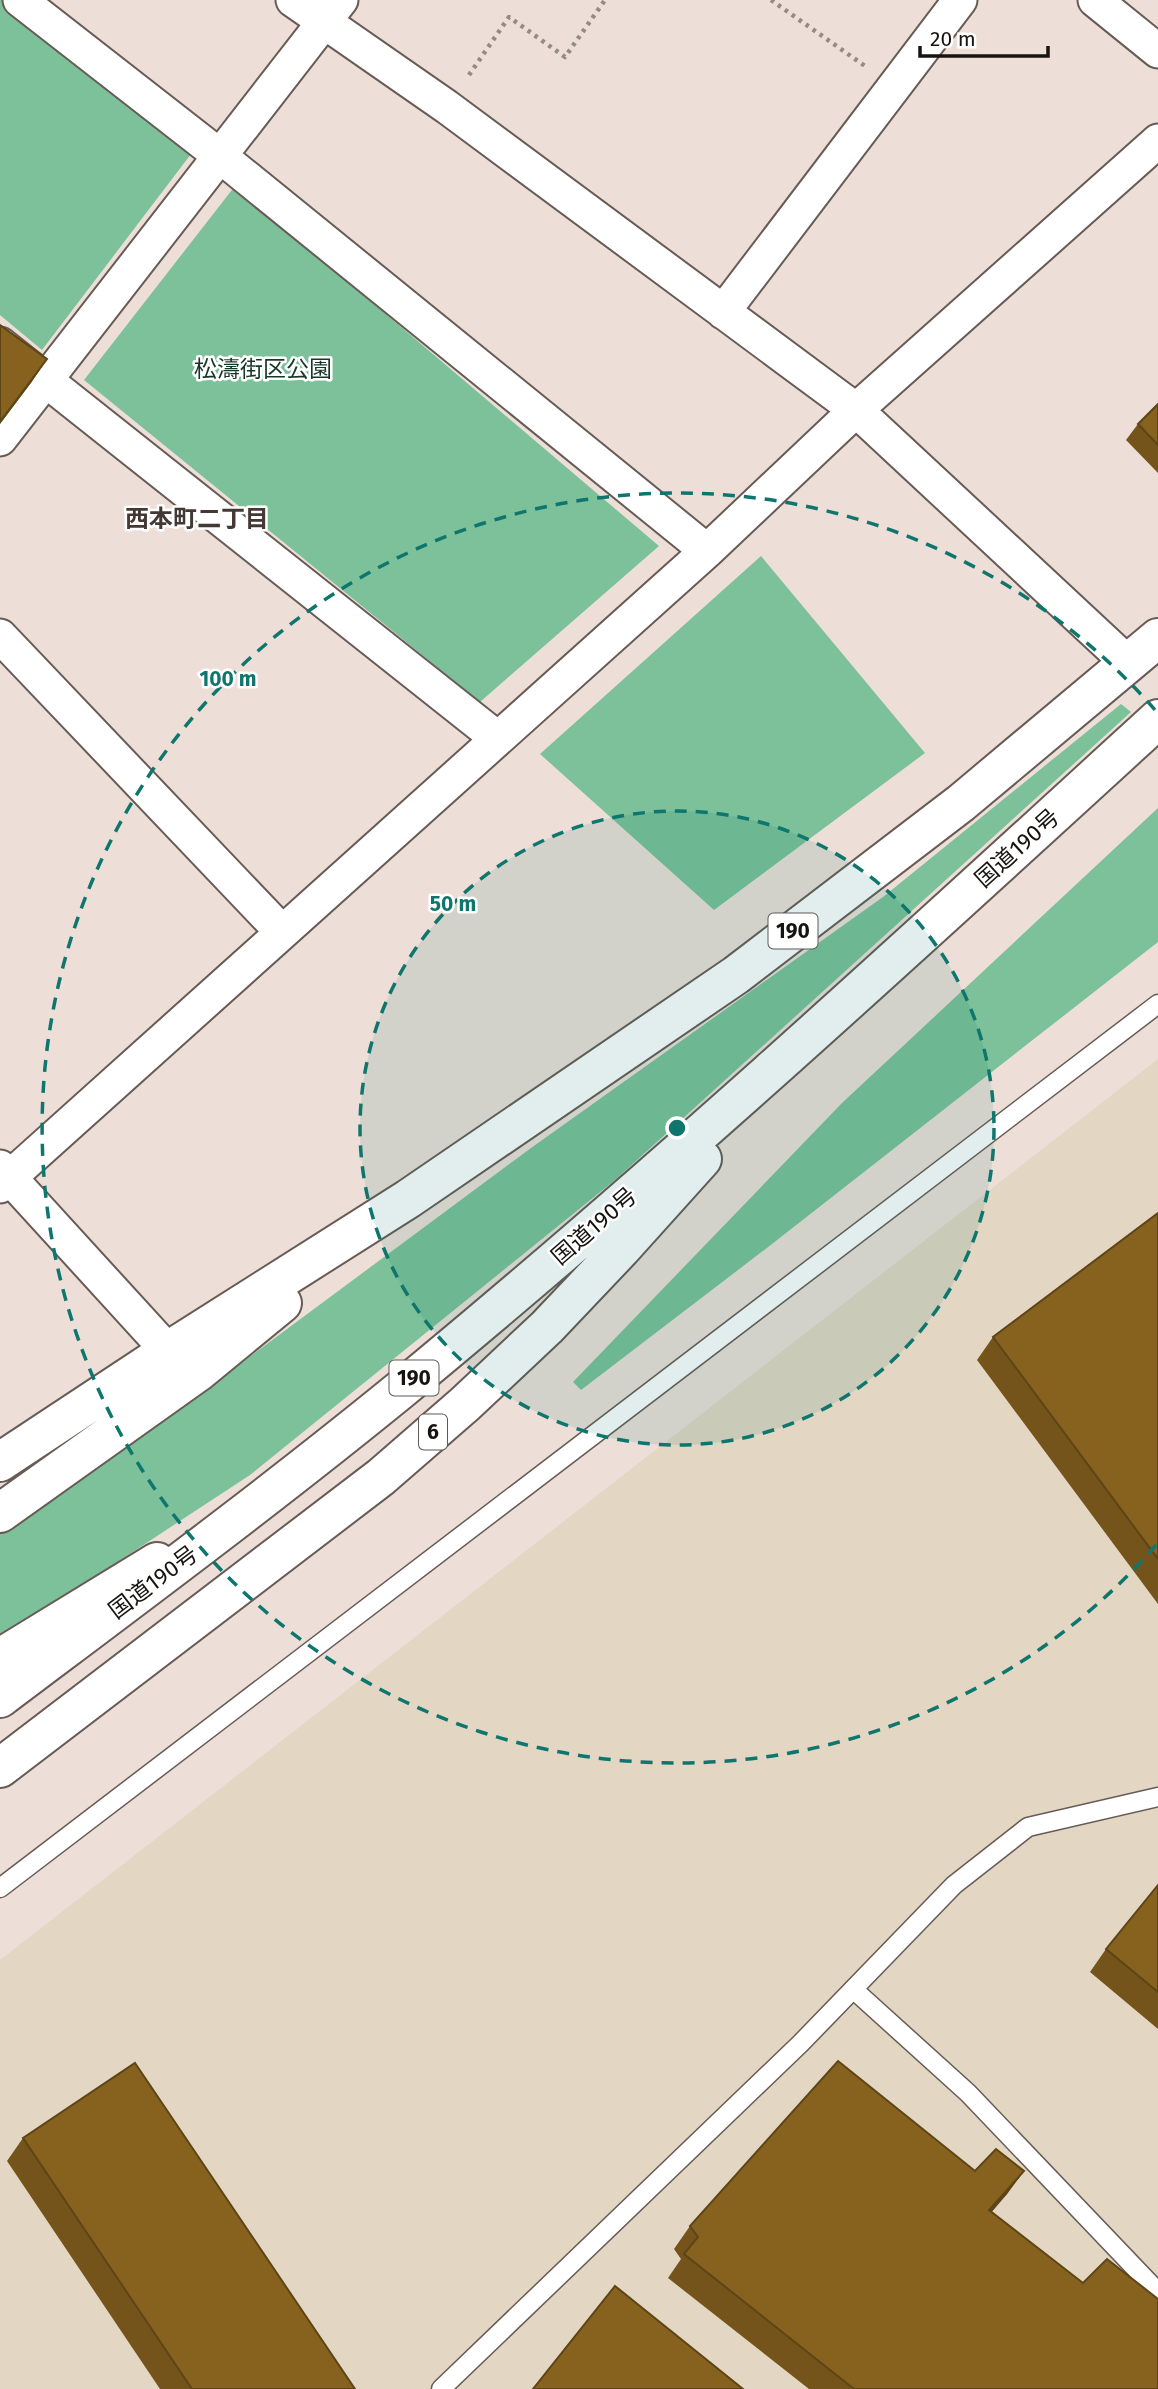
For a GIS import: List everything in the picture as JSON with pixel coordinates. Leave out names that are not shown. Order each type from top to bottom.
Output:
[{"type":"main road","name":"190","points":[[0,1462],[168,1351],[408,1199],[736,975],[961,803],[1158,638]]},
{"type":"main road","name":"国道190号","points":[[0,1698],[261,1500],[397,1393],[523,1287],[810,1037],[1158,719]]},
{"type":"main road","name":"6","points":[[0,1768],[382,1477],[465,1404],[547,1327],[621,1249],[810,1037]]},
{"type":"main road","points":[[0,1513],[198,1371],[408,1199]]},
{"type":"main road","points":[[0,1658],[261,1500]]},
{"type":"street","points":[[20,0],[220,156],[707,551]]},
{"type":"street","points":[[293,0],[332,12],[447,107],[856,410],[1129,664]]},
{"type":"street","points":[[723,312],[960,0]]},
{"type":"street","points":[[1095,0],[1158,51]]},
{"type":"street","points":[[0,439],[332,12]]},
{"type":"street","points":[[168,1351],[3,1177],[282,932],[707,551],[856,410],[1158,141]]},
{"type":"street","points":[[0,344],[497,738]]},
{"type":"street","points":[[0,636],[282,932]]},
{"type":"lane","points":[[0,1888],[1158,1004]]},
{"type":"lane","points":[[441,2389],[801,2043],[954,1885],[1028,1827],[1158,1797]]},
{"type":"lane","points":[[853,1989],[968,2093],[1158,2292]]},
{"type":"path","points":[[447,107],[509,17],[565,57],[605,0]]},
{"type":"path","points":[[771,0],[894,86]]},
{"type":"shaded area","points":[[1158,1059],[1158,2389],[0,2389],[0,1960]]},
{"type":"green space","points":[[0,0],[5,0],[191,154],[42,350],[0,315]]},
{"type":"green space","name":"松濤街区公園","points":[[235,186],[659,546],[480,702],[84,380]]},
{"type":"green space","points":[[761,556],[925,753],[714,910],[540,754]]},
{"type":"green space","points":[[1121,704],[1131,712],[615,1180],[250,1475],[0,1639],[0,1533],[225,1375],[531,1148],[883,897]]},
{"type":"green space","points":[[1158,808],[1158,942],[581,1390],[573,1382],[842,1103]]},
{"type":"building","points":[[0,325],[47,359],[0,422]]},
{"type":"building","points":[[1158,404],[1158,445],[1138,424]]},
{"type":"building","points":[[1158,1213],[1158,1559],[993,1337]]},
{"type":"building","points":[[1158,1885],[1158,1992],[1106,1949]]},
{"type":"building","points":[[838,2061],[975,2171],[996,2149],[1024,2171],[989,2210],[1083,2283],[1107,2259],[1158,2299],[1158,2389],[854,2389],[684,2254],[698,2237],[690,2226]]},
{"type":"building","points":[[135,2063],[355,2389],[192,2389],[23,2138]]},
{"type":"building","points":[[615,2286],[743,2389],[533,2389]]},
{"type":"district","name":"西本町二丁目","points":[[197,519]]}]
